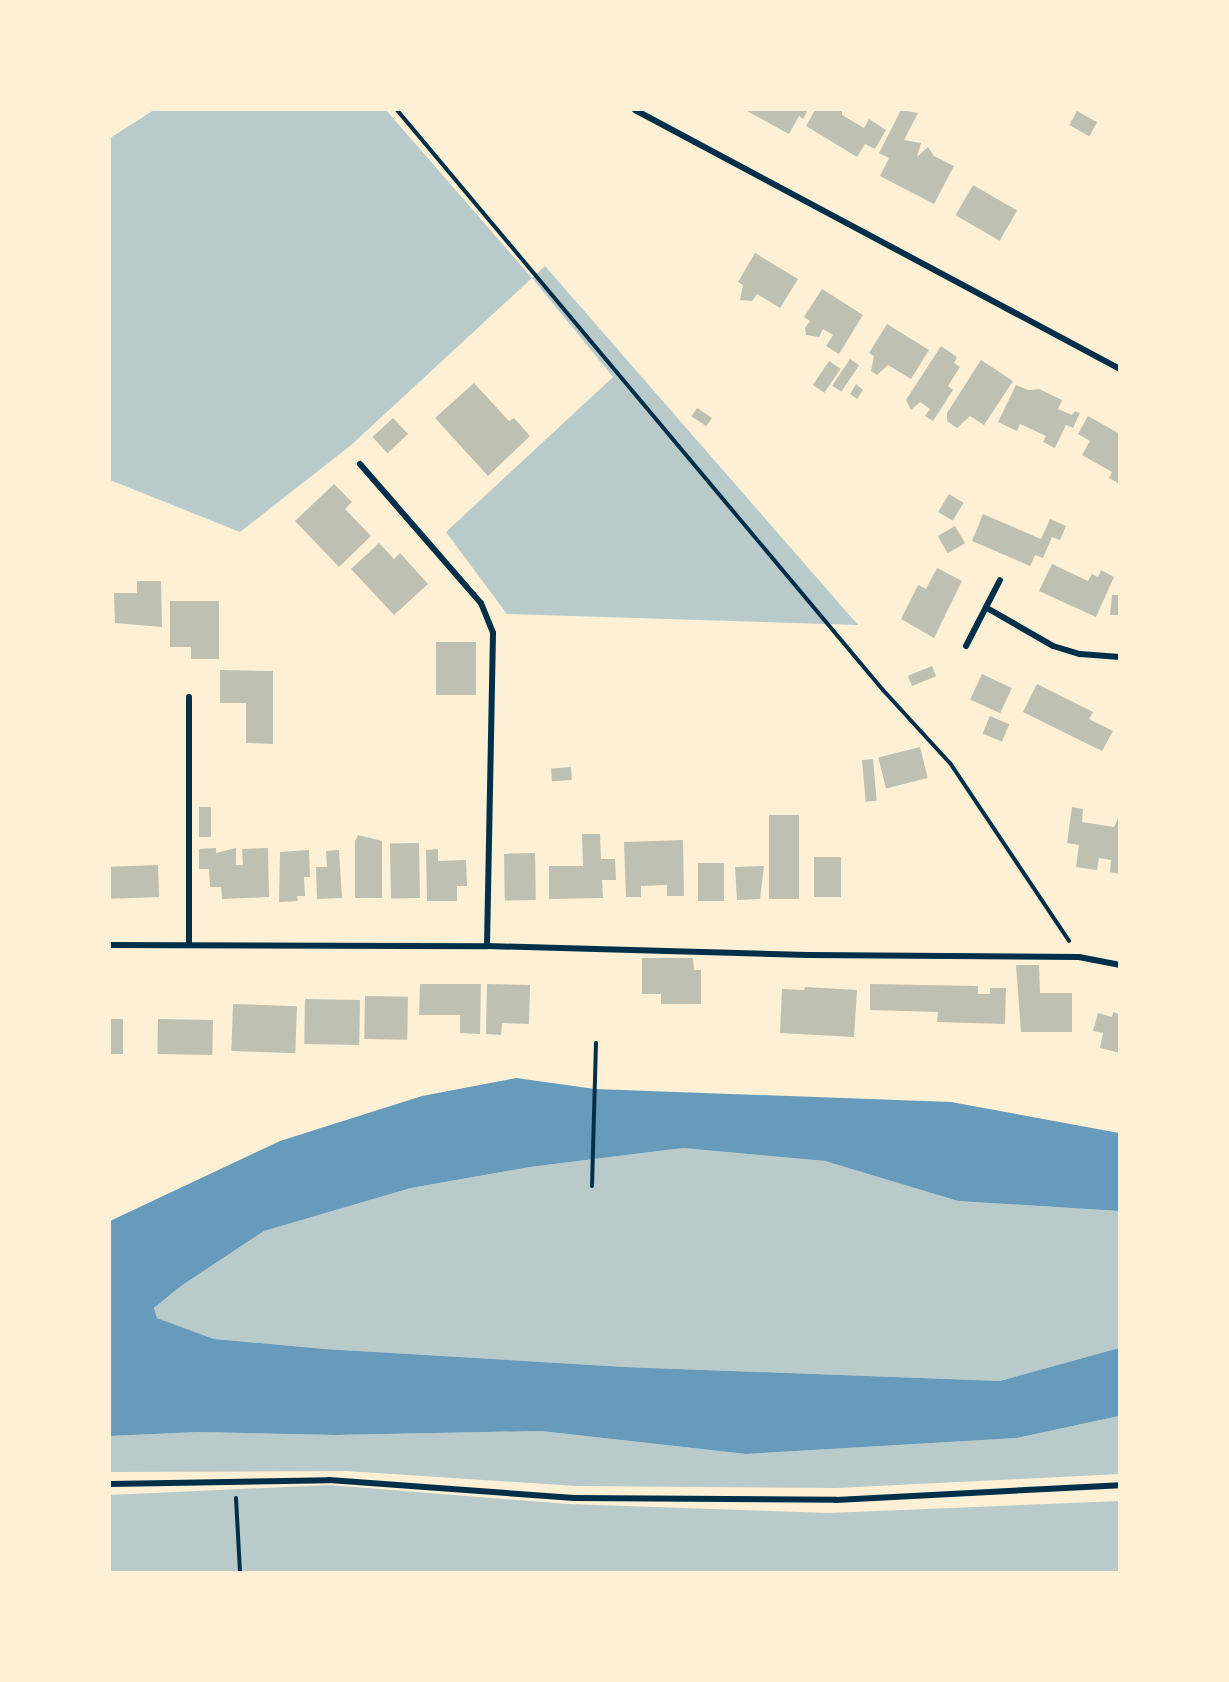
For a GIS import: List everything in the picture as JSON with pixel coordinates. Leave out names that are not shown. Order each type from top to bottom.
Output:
[{"type":"street","points":[[635,110],[1119,369]]},
{"type":"street","points":[[360,464],[481,603],[493,633],[487,946]]},
{"type":"street","points":[[966,646],[1000,580]]},
{"type":"street","points":[[987,608],[1053,646],[1080,654],[1119,657]]},
{"type":"street","points":[[189,697],[189,945]]},
{"type":"street","points":[[110,945],[487,946],[808,955],[1079,957],[1119,965]]},
{"type":"street","points":[[110,1484],[329,1480],[574,1498],[824,1500],[1119,1485]]},
{"type":"path","points":[[397,110],[883,690],[950,763],[1079,957]]},
{"type":"path","points":[[592,1186],[596,1043]]},
{"type":"path","points":[[235,1482],[240,1572]]},
{"type":"shaded area","points":[[154,110],[386,110],[532,278],[350,446],[240,532],[110,480],[110,138]]},
{"type":"shaded area","points":[[545,266],[858,625],[507,614],[446,532],[613,377],[532,278]]},
{"type":"shaded area","points":[[683,1148],[825,1161],[958,1201],[1119,1211],[1119,1348],[1000,1381],[625,1367],[325,1349],[214,1339],[157,1318],[154,1308],[181,1286],[264,1231],[411,1188],[530,1167]]},
{"type":"shaded area","points":[[1119,1416],[1120,1474],[836,1488],[576,1486],[347,1471],[110,1472],[110,1436],[199,1432],[335,1435],[541,1431],[746,1454],[1017,1438]]},
{"type":"shaded area","points":[[329,1485],[568,1504],[829,1513],[1119,1501],[1119,1572],[110,1572],[110,1495]]},
{"type":"water","points":[[516,1078],[595,1089],[951,1102],[1119,1133],[1119,1211],[958,1201],[825,1161],[683,1148],[530,1167],[411,1188],[264,1231],[181,1286],[154,1308],[157,1318],[214,1339],[325,1349],[625,1367],[1000,1381],[1119,1348],[1119,1416],[1017,1438],[746,1454],[541,1431],[335,1435],[199,1432],[110,1436],[110,1221],[280,1141],[422,1096]]},
{"type":"building","points":[[745,110],[808,110],[803,119],[799,116],[789,134]]},
{"type":"building","points":[[815,110],[842,110],[842,115],[864,128],[869,119],[886,130],[875,149],[865,144],[857,157],[806,126]]},
{"type":"building","points":[[901,110],[918,113],[904,140],[921,143],[917,157],[928,147],[934,156],[954,166],[934,204],[880,176],[889,158],[879,153]]},
{"type":"building","points":[[1077,111],[1097,122],[1089,136],[1069,125]]},
{"type":"building","points":[[973,185],[1017,211],[1000,241],[956,215]]},
{"type":"building","points":[[755,253],[798,279],[780,308],[757,294],[752,301],[740,300],[743,285],[738,282]]},
{"type":"building","points":[[822,289],[863,315],[839,354],[826,346],[833,335],[823,329],[819,337],[806,335],[805,328],[810,321],[804,317]]},
{"type":"building","points":[[887,324],[929,350],[911,379],[888,365],[877,375],[871,371],[874,356],[869,353]]},
{"type":"building","points":[[941,346],[957,357],[954,363],[960,367],[948,386],[953,390],[933,421],[925,416],[930,409],[920,402],[911,410],[906,400]]},
{"type":"building","points":[[850,359],[859,365],[841,392],[832,386]]},
{"type":"building","points":[[981,360],[1013,381],[984,425],[970,416],[957,428],[947,421],[947,413]]},
{"type":"building","points":[[829,361],[841,369],[824,393],[813,385]]},
{"type":"building","points":[[474,383],[509,421],[514,418],[530,436],[488,476],[435,418]]},
{"type":"building","points":[[856,384],[863,390],[857,399],[850,394]]},
{"type":"building","points":[[1016,385],[1028,390],[1039,389],[1062,400],[1058,409],[1072,415],[1075,411],[1080,413],[1073,428],[1066,425],[1055,448],[1043,442],[1046,436],[1020,424],[1017,431],[998,422]]},
{"type":"building","points":[[697,408],[712,418],[706,426],[691,416]]},
{"type":"building","points":[[1088,416],[1120,434],[1120,484],[1109,478],[1112,472],[1082,455],[1090,441],[1078,434]]},
{"type":"building","points":[[393,418],[408,434],[388,453],[373,437]]},
{"type":"building","points":[[334,484],[352,502],[345,509],[371,536],[339,567],[295,521]]},
{"type":"building","points":[[949,494],[964,503],[953,521],[938,512]]},
{"type":"building","points":[[983,514],[1041,539],[1050,519],[1066,526],[1060,540],[1052,537],[1043,558],[1035,555],[1030,566],[972,541]]},
{"type":"building","points":[[955,526],[965,543],[948,553],[938,536]]},
{"type":"building","points":[[379,543],[394,559],[400,553],[428,584],[394,615],[351,569]]},
{"type":"building","points":[[1052,564],[1088,581],[1092,574],[1098,577],[1101,570],[1114,577],[1096,617],[1039,591]]},
{"type":"building","points":[[937,568],[962,581],[934,638],[901,619],[918,585],[926,589]]},
{"type":"building","points":[[137,581],[161,581],[162,627],[115,623],[114,593],[137,593]]},
{"type":"building","points":[[1112,595],[1120,595],[1120,615],[1110,615]]},
{"type":"building","points":[[170,601],[219,601],[219,659],[191,659],[191,647],[170,647]]},
{"type":"building","points":[[436,642],[476,642],[476,695],[436,695]]},
{"type":"building","points":[[932,666],[936,676],[912,686],[908,676]]},
{"type":"building","points":[[220,670],[273,671],[273,744],[246,743],[246,703],[220,703]]},
{"type":"building","points":[[982,674],[1012,688],[1000,713],[970,699]]},
{"type":"building","points":[[1037,684],[1093,712],[1089,719],[1113,731],[1102,751],[1023,712]]},
{"type":"building","points":[[990,716],[1009,724],[1002,742],[983,733]]},
{"type":"building","points":[[920,747],[928,778],[886,788],[878,757]]},
{"type":"building","points":[[873,759],[877,801],[866,802],[862,760]]},
{"type":"building","points":[[571,767],[572,780],[552,781],[551,768]]},
{"type":"building","points":[[199,807],[211,807],[211,837],[199,837]]},
{"type":"building","points":[[1072,807],[1083,809],[1082,822],[1114,827],[1120,814],[1120,874],[1110,872],[1111,860],[1099,858],[1097,870],[1076,867],[1079,845],[1067,843]]},
{"type":"building","points":[[769,815],[799,815],[799,899],[769,899]]},
{"type":"building","points":[[582,834],[600,834],[601,859],[615,859],[616,880],[602,880],[603,898],[549,899],[549,866],[583,866]]},
{"type":"building","points":[[358,835],[382,841],[382,898],[355,898],[355,841]]},
{"type":"building","points":[[683,840],[684,896],[667,896],[667,885],[641,886],[641,897],[626,897],[624,842]]},
{"type":"building","points":[[419,843],[420,898],[391,898],[390,844]]},
{"type":"building","points":[[216,848],[216,853],[236,848],[236,865],[243,865],[242,849],[268,848],[269,897],[222,899],[221,887],[210,887],[209,869],[199,869],[199,849]]},
{"type":"building","points":[[438,849],[438,861],[466,860],[467,886],[457,886],[457,901],[427,901],[426,850]]},
{"type":"building","points":[[309,850],[310,877],[304,877],[305,896],[297,896],[298,901],[279,902],[280,852]]},
{"type":"building","points":[[339,850],[342,898],[317,899],[316,867],[327,867],[326,851]]},
{"type":"building","points":[[535,853],[536,900],[505,901],[504,854]]},
{"type":"building","points":[[814,857],[841,857],[841,897],[814,897]]},
{"type":"building","points":[[698,863],[724,863],[724,901],[698,901]]},
{"type":"building","points":[[158,865],[159,897],[111,899],[110,867]]},
{"type":"building","points":[[764,866],[760,899],[737,900],[735,867]]},
{"type":"building","points":[[642,958],[693,958],[694,970],[701,970],[701,1004],[661,1004],[661,994],[642,994]]},
{"type":"building","points":[[1016,965],[1039,965],[1040,993],[1072,993],[1072,1032],[1021,1032]]},
{"type":"building","points":[[420,984],[481,984],[480,1034],[460,1033],[460,1015],[419,1015]]},
{"type":"building","points":[[487,984],[530,985],[529,1024],[502,1023],[501,1035],[486,1034]]},
{"type":"building","points":[[870,984],[978,986],[978,994],[990,994],[990,988],[1006,988],[1005,1024],[937,1022],[938,1012],[870,1010]]},
{"type":"building","points":[[805,987],[857,990],[854,1037],[780,1033],[782,989],[804,990]]},
{"type":"building","points":[[365,996],[408,997],[407,1040],[364,1039]]},
{"type":"building","points":[[305,999],[360,1000],[359,1045],[304,1044]]},
{"type":"building","points":[[233,1004],[297,1006],[295,1053],[231,1051]]},
{"type":"building","points":[[1113,1012],[1120,1014],[1120,1053],[1100,1048],[1103,1033],[1093,1031],[1098,1013],[1112,1017]]},
{"type":"building","points":[[110,1019],[123,1019],[123,1054],[110,1054]]},
{"type":"building","points":[[158,1019],[213,1020],[212,1055],[157,1054]]}]
